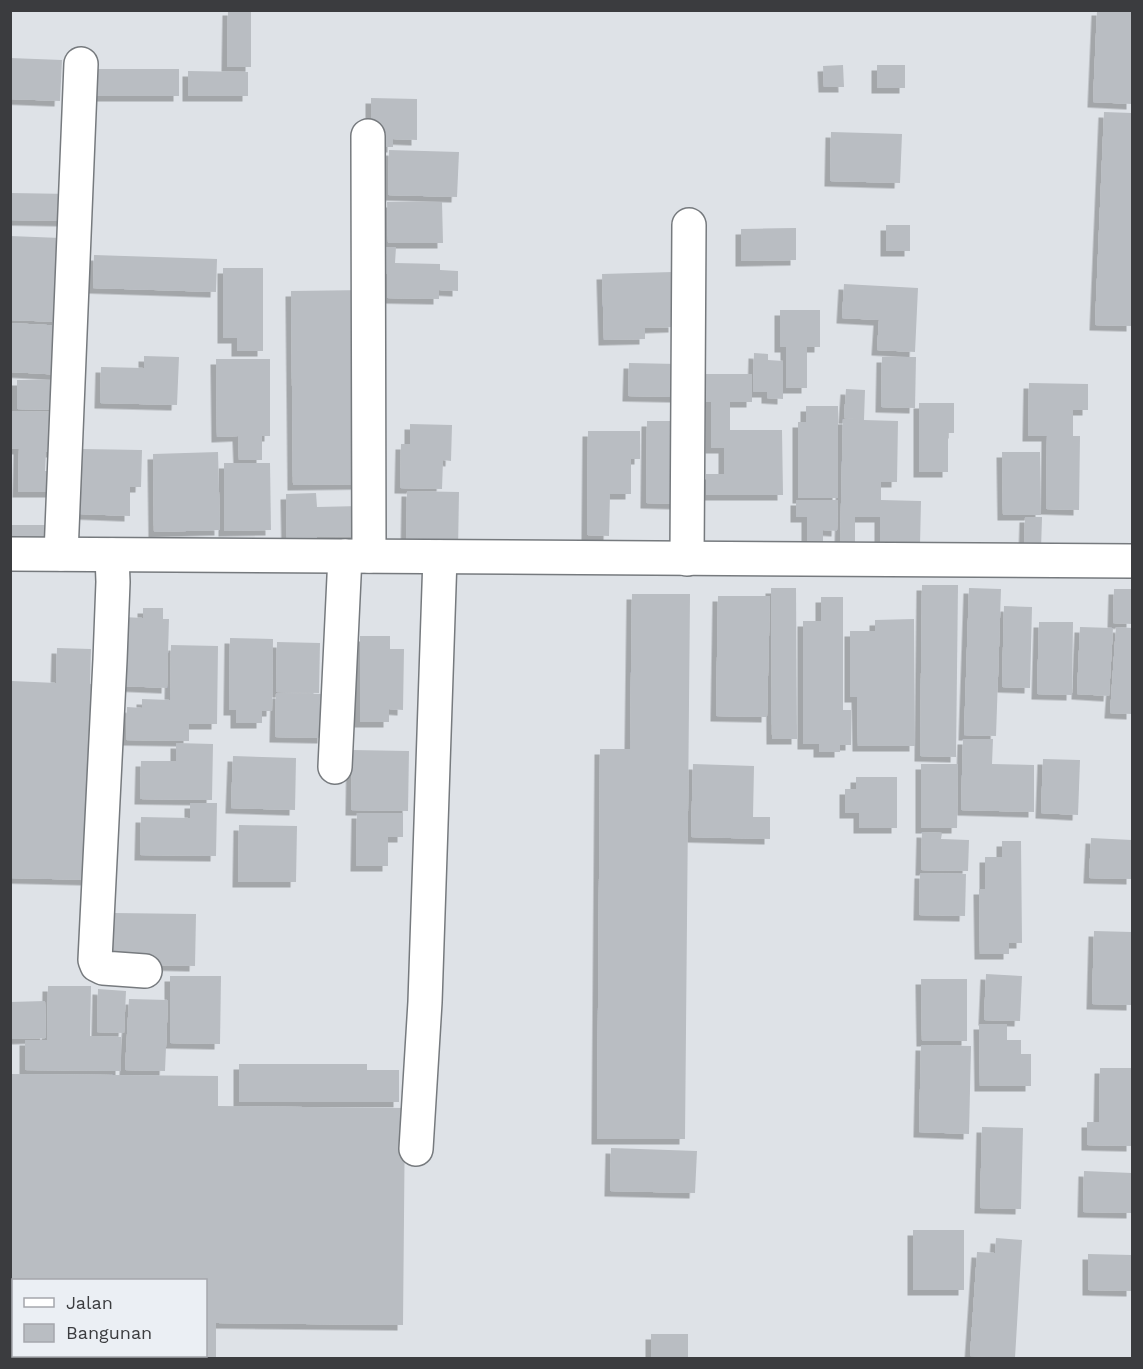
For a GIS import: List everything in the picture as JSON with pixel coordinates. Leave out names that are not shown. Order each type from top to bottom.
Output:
[{"type":"street","points":[[61,554],[81,64]]},
{"type":"street","points":[[335,767],[357,556],[368,136]]},
{"type":"street","points":[[687,559],[689,225]]},
{"type":"street","points":[[10,554],[1132,561]]},
{"type":"street","points":[[112,555],[95,960],[102,968],[145,971]]},
{"type":"street","points":[[416,1149],[424,1014],[440,557]]},
{"type":"building","points":[[228,10],[251,10],[251,67],[227,67]]},
{"type":"building","points":[[1097,10],[1132,10],[1132,104],[1093,102]]},
{"type":"building","points":[[10,58],[62,60],[60,101],[10,99]]},
{"type":"building","points":[[843,65],[844,87],[824,87],[823,66]]},
{"type":"building","points":[[877,65],[905,65],[905,88],[877,88]]},
{"type":"building","points":[[95,69],[179,69],[179,96],[95,96]]},
{"type":"building","points":[[188,71],[248,72],[248,96],[188,96]]},
{"type":"building","points":[[371,98],[417,99],[417,140],[393,139],[393,147],[371,147]]},
{"type":"building","points":[[1104,112],[1132,113],[1132,326],[1095,325]]},
{"type":"building","points":[[831,132],[902,134],[900,183],[830,181]]},
{"type":"building","points":[[389,150],[459,152],[457,197],[388,195]]},
{"type":"building","points":[[10,193],[72,194],[72,221],[10,220]]},
{"type":"building","points":[[387,202],[442,202],[443,243],[388,243]]},
{"type":"building","points":[[886,225],[910,225],[910,251],[886,251]]},
{"type":"building","points":[[796,228],[796,260],[741,261],[741,229]]},
{"type":"building","points":[[10,236],[61,238],[58,322],[10,320]]},
{"type":"building","points":[[379,247],[396,247],[395,263],[440,264],[440,270],[458,271],[458,291],[439,290],[439,299],[387,298],[387,274],[378,273]]},
{"type":"building","points":[[94,255],[217,259],[216,292],[93,288]]},
{"type":"building","points":[[223,268],[263,268],[263,351],[237,351],[237,338],[223,338]]},
{"type":"building","points":[[673,272],[674,327],[645,328],[645,339],[604,340],[602,274]]},
{"type":"building","points":[[844,284],[918,288],[915,352],[877,350],[879,320],[842,318]]},
{"type":"building","points":[[367,290],[368,484],[293,485],[291,291]]},
{"type":"building","points":[[780,310],[820,310],[820,347],[807,347],[807,388],[786,388],[786,347],[780,347]]},
{"type":"building","points":[[10,323],[66,326],[63,375],[10,372]]},
{"type":"building","points":[[754,353],[768,354],[768,360],[783,361],[783,399],[767,398],[767,392],[753,392]]},
{"type":"building","points":[[144,356],[179,357],[177,405],[100,403],[101,367],[144,368]]},
{"type":"building","points":[[882,357],[916,357],[915,408],[881,407]]},
{"type":"building","points":[[216,359],[270,359],[270,436],[262,436],[262,460],[239,460],[238,436],[217,437]]},
{"type":"building","points":[[629,363],[678,364],[677,397],[628,396]]},
{"type":"building","points":[[706,374],[752,374],[752,402],[730,402],[730,430],[782,430],[783,495],[706,495],[706,474],[724,474],[724,448],[711,448],[711,402],[706,402]]},
{"type":"building","points":[[17,380],[59,380],[59,410],[17,409]]},
{"type":"building","points":[[1029,383],[1088,384],[1088,410],[1073,410],[1073,436],[1080,436],[1079,510],[1046,509],[1047,436],[1028,436]]},
{"type":"building","points":[[846,389],[865,390],[864,420],[898,421],[897,482],[881,482],[881,500],[921,501],[920,545],[880,545],[880,517],[855,517],[855,546],[840,545],[843,419],[857,419],[844,418]]},
{"type":"building","points":[[919,403],[954,403],[954,433],[948,433],[948,472],[919,472]]},
{"type":"building","points":[[806,406],[838,406],[838,498],[798,498],[798,422],[806,422]]},
{"type":"building","points":[[10,411],[59,412],[59,452],[46,452],[45,471],[54,471],[54,492],[18,492],[19,449],[10,448]]},
{"type":"building","points":[[647,421],[684,421],[683,504],[646,503]]},
{"type":"building","points":[[410,424],[452,425],[451,461],[443,460],[442,489],[400,488],[401,444],[410,444]]},
{"type":"building","points":[[588,431],[640,431],[640,459],[631,459],[631,494],[610,494],[609,536],[587,535]]},
{"type":"building","points":[[81,449],[142,450],[141,487],[130,487],[130,516],[80,514]]},
{"type":"building","points":[[218,452],[220,530],[154,532],[153,454]]},
{"type":"building","points":[[1002,452],[1040,452],[1041,515],[1003,515]]},
{"type":"building","points":[[224,463],[270,463],[271,530],[224,531]]},
{"type":"building","points":[[407,491],[459,492],[458,550],[406,550]]},
{"type":"building","points":[[316,493],[317,507],[361,506],[362,536],[317,537],[317,544],[287,544],[286,494]]},
{"type":"building","points":[[796,500],[838,500],[837,531],[823,530],[823,542],[807,541],[807,517],[796,517]]},
{"type":"building","points":[[1025,517],[1042,517],[1041,550],[1024,549]]},
{"type":"building","points":[[10,525],[57,525],[57,542],[10,542]]},
{"type":"building","points":[[922,585],[958,585],[956,757],[920,756]]},
{"type":"building","points":[[771,588],[796,588],[797,739],[772,739]]},
{"type":"building","points":[[969,588],[1001,589],[996,736],[964,735]]},
{"type":"building","points":[[1114,589],[1132,589],[1132,624],[1113,623]]},
{"type":"building","points":[[632,594],[690,594],[685,1139],[597,1139],[600,749],[630,749]]},
{"type":"building","points":[[718,596],[770,596],[767,717],[716,716]]},
{"type":"building","points":[[821,597],[843,597],[843,710],[851,710],[851,745],[840,745],[840,752],[819,752],[819,744],[803,744],[803,621],[821,621]]},
{"type":"building","points":[[1004,606],[1032,607],[1030,688],[1002,687]]},
{"type":"building","points":[[143,608],[163,608],[163,619],[169,619],[167,688],[122,686],[123,617],[143,618]]},
{"type":"building","points":[[914,619],[915,746],[858,746],[857,697],[850,697],[850,631],[875,631],[875,620]]},
{"type":"building","points":[[1039,622],[1073,622],[1072,695],[1037,694]]},
{"type":"building","points":[[1080,627],[1113,628],[1109,696],[1077,694]]},
{"type":"building","points":[[1116,627],[1132,628],[1132,714],[1110,713]]},
{"type":"building","points":[[360,636],[390,636],[390,649],[404,649],[403,710],[389,709],[389,722],[360,722]]},
{"type":"building","points":[[230,638],[273,639],[272,711],[262,711],[262,723],[236,723],[236,710],[229,710]]},
{"type":"building","points":[[277,642],[320,643],[319,693],[276,692]]},
{"type":"building","points":[[171,645],[218,646],[217,724],[189,724],[189,741],[126,740],[127,707],[142,708],[142,699],[170,700]]},
{"type":"building","points":[[57,648],[91,649],[90,684],[97,684],[92,880],[10,878],[12,681],[56,683]]},
{"type":"building","points":[[276,693],[325,694],[323,738],[275,737]]},
{"type":"building","points":[[963,739],[993,739],[992,764],[1034,765],[1034,812],[961,810]]},
{"type":"building","points":[[176,743],[213,744],[212,800],[140,799],[141,761],[176,761]]},
{"type":"building","points":[[352,750],[409,751],[408,811],[351,810]]},
{"type":"building","points":[[233,756],[296,758],[295,810],[231,808]]},
{"type":"building","points":[[1043,759],[1080,760],[1078,815],[1041,813]]},
{"type":"building","points":[[693,764],[754,766],[753,817],[770,817],[770,839],[691,837]]},
{"type":"building","points":[[921,764],[958,764],[957,828],[921,828]]},
{"type":"building","points":[[856,777],[897,777],[897,828],[859,828],[859,813],[845,813],[845,789],[856,789]]},
{"type":"building","points":[[190,803],[217,803],[216,856],[140,855],[141,817],[190,818]]},
{"type":"building","points":[[357,813],[403,813],[403,837],[388,837],[388,866],[356,866]]},
{"type":"building","points":[[239,825],[297,826],[296,882],[238,882]]},
{"type":"building","points":[[922,832],[942,833],[941,839],[969,840],[968,871],[921,870]]},
{"type":"building","points":[[1091,838],[1132,840],[1132,879],[1089,878]]},
{"type":"building","points":[[1002,841],[1021,841],[1022,943],[1009,943],[1009,954],[980,954],[979,889],[985,889],[985,857],[1002,857]]},
{"type":"building","points":[[920,873],[966,874],[965,916],[919,915]]},
{"type":"building","points":[[113,913],[196,914],[195,966],[112,964]]},
{"type":"building","points":[[1094,931],[1132,932],[1132,1005],[1092,1004]]},
{"type":"building","points":[[986,974],[1022,976],[1020,1021],[984,1020]]},
{"type":"building","points":[[170,976],[221,976],[220,1044],[170,1043]]},
{"type":"building","points":[[921,979],[967,979],[967,1041],[922,1041]]},
{"type":"building","points":[[48,986],[91,986],[90,1036],[121,1037],[121,1071],[25,1070],[25,1040],[47,1040]]},
{"type":"building","points":[[98,989],[126,991],[124,1033],[97,1032]]},
{"type":"building","points":[[129,999],[168,1000],[165,1071],[125,1070]]},
{"type":"building","points":[[45,1001],[46,1038],[10,1039],[10,1002]]},
{"type":"building","points":[[979,1024],[1007,1024],[1007,1040],[1021,1040],[1021,1054],[1031,1054],[1031,1086],[980,1086]]},
{"type":"building","points":[[921,1045],[971,1046],[969,1134],[919,1132]]},
{"type":"building","points":[[239,1064],[367,1064],[367,1070],[399,1070],[399,1102],[239,1102]]},
{"type":"building","points":[[1100,1068],[1132,1068],[1132,1146],[1087,1145],[1087,1122],[1099,1122]]},
{"type":"building","points":[[10,1074],[218,1076],[218,1106],[405,1108],[403,1325],[216,1323],[216,1358],[10,1358]]},
{"type":"building","points":[[982,1127],[1023,1128],[1021,1209],[980,1208]]},
{"type":"building","points":[[611,1148],[697,1151],[695,1193],[610,1191]]},
{"type":"building","points":[[1084,1171],[1132,1173],[1132,1213],[1083,1212]]},
{"type":"building","points":[[913,1230],[964,1230],[964,1290],[913,1290]]},
{"type":"building","points":[[996,1238],[1022,1240],[1015,1358],[970,1356],[977,1252],[995,1253]]},
{"type":"building","points":[[1088,1254],[1132,1255],[1132,1291],[1088,1290]]},
{"type":"building","points":[[651,1334],[688,1334],[688,1358],[651,1358]]}]
